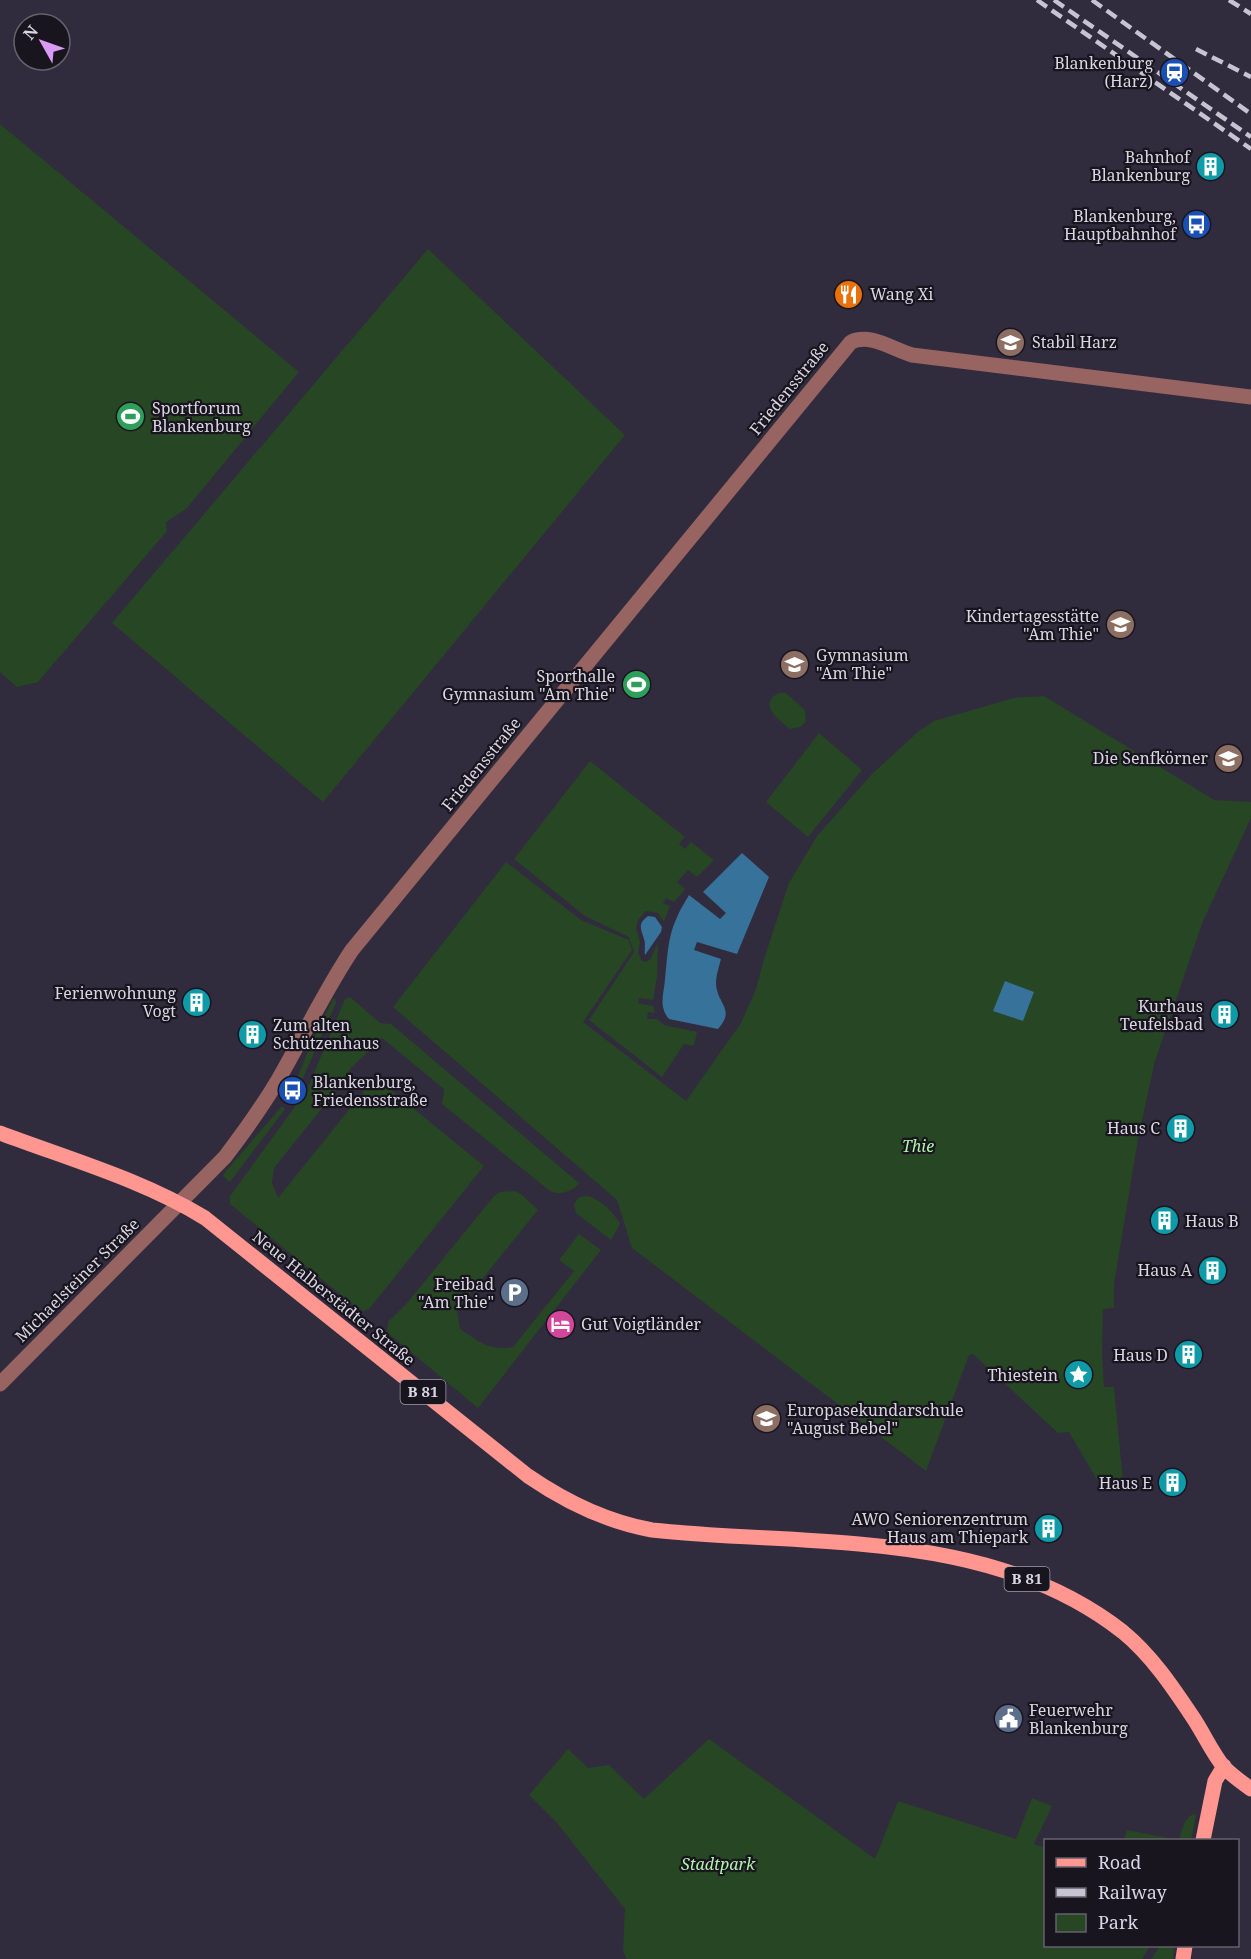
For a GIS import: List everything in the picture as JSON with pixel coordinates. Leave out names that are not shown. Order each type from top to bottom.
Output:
[{"type":"main road","name":"Neue Halberstädter Straße","points":[[0,1133],[180,1203],[221,1230],[528,1476],[565,1499],[610,1520],[634,1527],[673,1532],[886,1546],[991,1566],[1060,1593],[1124,1633],[1141,1650],[1168,1680],[1224,1766],[1251,1789]]},
{"type":"main road","points":[[1203,1839],[1215,1781],[1224,1766]]},
{"type":"street","name":"Friedensstraße","points":[[180,1203],[225,1157],[248,1127],[277,1082],[328,988],[352,951],[845,347],[858,339],[875,340],[912,355],[1251,397]]},
{"type":"street","name":"Michaelsteiner Straße","points":[[0,1384],[180,1203]]},
{"type":"green space","name":"Sportforum Blankenburg","points":[[0,124],[299,372],[186,509],[166,522],[167,531],[38,682],[17,687],[0,672]]},
{"type":"green space","points":[[428,249],[625,435],[323,802],[112,623]]},
{"type":"green space","points":[[778,693],[786,693],[805,710],[806,721],[801,727],[790,729],[772,712],[770,703]]},
{"type":"green space","name":"Thie","points":[[1044,696],[1214,800],[1251,802],[1251,818],[1203,921],[1155,1061],[1138,1139],[1114,1284],[1114,1308],[1103,1309],[1104,1387],[1114,1387],[1123,1482],[1103,1490],[1069,1432],[1058,1433],[973,1354],[969,1355],[926,1471],[632,1248],[617,1200],[393,1007],[506,862],[581,920],[629,940],[632,950],[583,1022],[686,1101],[741,1023],[756,989],[789,883],[817,836],[872,774],[919,731],[934,721],[1014,698]]},
{"type":"green space","points":[[819,733],[862,770],[808,837],[766,802]]},
{"type":"green space","points":[[590,761],[685,837],[679,844],[685,849],[691,842],[714,860],[697,877],[688,870],[677,882],[685,889],[674,902],[666,898],[663,903],[670,906],[664,922],[658,913],[646,911],[638,920],[636,928],[640,942],[638,953],[642,961],[647,962],[651,958],[658,942],[657,977],[653,1000],[639,998],[638,1003],[653,1006],[655,1013],[648,1012],[647,1019],[657,1019],[664,1025],[697,1032],[694,1046],[684,1044],[662,1077],[589,1020],[634,952],[629,937],[585,916],[514,859]]},
{"type":"green space","points":[[350,997],[380,1023],[391,1024],[579,1183],[563,1193],[549,1190],[442,1104],[444,1089],[382,1038],[351,1068],[331,1097],[274,1168],[272,1183],[278,1198],[373,1080],[381,1082],[484,1166],[369,1309],[364,1311],[357,1308],[230,1204],[230,1196],[307,1090],[345,999]]},
{"type":"green space","points":[[333,999],[336,1003],[299,1087],[295,1084]]},
{"type":"green space","points":[[282,1106],[285,1109],[230,1182],[223,1176],[226,1171]]},
{"type":"green space","points":[[514,1191],[521,1194],[538,1210],[457,1310],[460,1329],[491,1346],[513,1347],[574,1271],[559,1260],[579,1234],[601,1250],[478,1408],[387,1332],[388,1322],[408,1302],[494,1196],[500,1192]]},
{"type":"green space","points":[[588,1196],[607,1207],[620,1224],[611,1240],[576,1213],[574,1204],[579,1197]]},
{"type":"green space","name":"Stadtpark","points":[[709,1739],[875,1859],[898,1801],[1016,1839],[1032,1798],[1052,1806],[1034,1844],[1044,1848],[1044,1947],[1149,1947],[1142,1959],[627,1959],[623,1952],[625,1909],[557,1823],[529,1795],[568,1749],[588,1768],[609,1765],[644,1799]]},
{"type":"green space","points":[[1196,1815],[1191,1839],[1179,1839],[1185,1822],[1190,1816]]},
{"type":"green space","points":[[1127,1830],[1170,1839],[1124,1839]]},
{"type":"green space","points":[[1159,1947],[1174,1947],[1173,1959],[1151,1959]]},
{"type":"water","points":[[742,853],[769,877],[737,954],[697,942],[694,950],[721,959],[716,984],[726,1011],[723,1022],[718,1029],[669,1019],[662,1000],[673,926],[689,895],[720,919],[726,913],[703,892]]},
{"type":"water","points":[[648,916],[655,917],[662,927],[645,955],[645,941],[641,927],[642,922]]},
{"type":"water","points":[[1005,981],[1034,992],[1023,1021],[993,1011]]},
{"type":"railway","points":[[1037,0],[1251,149]]},
{"type":"railway","points":[[1054,0],[1251,137]]},
{"type":"railway","points":[[1092,0],[1251,114]]},
{"type":"railway","points":[[1229,0],[1251,14]]},
{"type":"railway","points":[[1196,49],[1251,77]]},
{"type":"place","name":"Blankenburg (Harz)","points":[[1174,72]]},
{"type":"place","name":"Bahnhof Blankenburg","points":[[1211,166]]},
{"type":"place","name":"Blankenburg, Hauptbahnhof","points":[[1197,225]]},
{"type":"place","name":"Wang Xi","points":[[849,294]]},
{"type":"place","name":"Stabil Harz","points":[[1011,342]]},
{"type":"place","name":"Sportforum Blankenburg","points":[[131,417]]},
{"type":"place","name":"Kindertagesstätte \"Am Thie\"","points":[[1120,625]]},
{"type":"place","name":"Gymnasium \"Am Thie\"","points":[[795,664]]},
{"type":"place","name":"Sporthalle Gymnasium \"Am Thie\"","points":[[636,685]]},
{"type":"place","name":"Die Senfkörner","points":[[1229,758]]},
{"type":"place","name":"Ferienwohnung Vogt","points":[[197,1002]]},
{"type":"place","name":"Kurhaus Teufelsbad","points":[[1224,1015]]},
{"type":"place","name":"Zum alten Schützenhaus","points":[[252,1034]]},
{"type":"place","name":"Blankenburg, Friedensstraße","points":[[292,1091]]},
{"type":"place","name":"Haus C","points":[[1181,1128]]},
{"type":"place","name":"Haus B","points":[[1164,1221]]},
{"type":"place","name":"Haus A","points":[[1213,1270]]},
{"type":"place","name":"Freibad \"Am Thie\"","points":[[515,1293]]},
{"type":"place","name":"Gut Voigtländer","points":[[560,1324]]},
{"type":"place","name":"Haus D","points":[[1189,1355]]},
{"type":"place","name":"Thiestein","points":[[1079,1375]]},
{"type":"place","name":"Europasekundarschule \"August Bebel\"","points":[[766,1419]]},
{"type":"place","name":"Haus E","points":[[1173,1483]]},
{"type":"place","name":"AWO Seniorenzentrum Haus am Thiepark","points":[[1049,1528]]},
{"type":"place","name":"Feuerwehr Blankenburg","points":[[1008,1719]]}]
